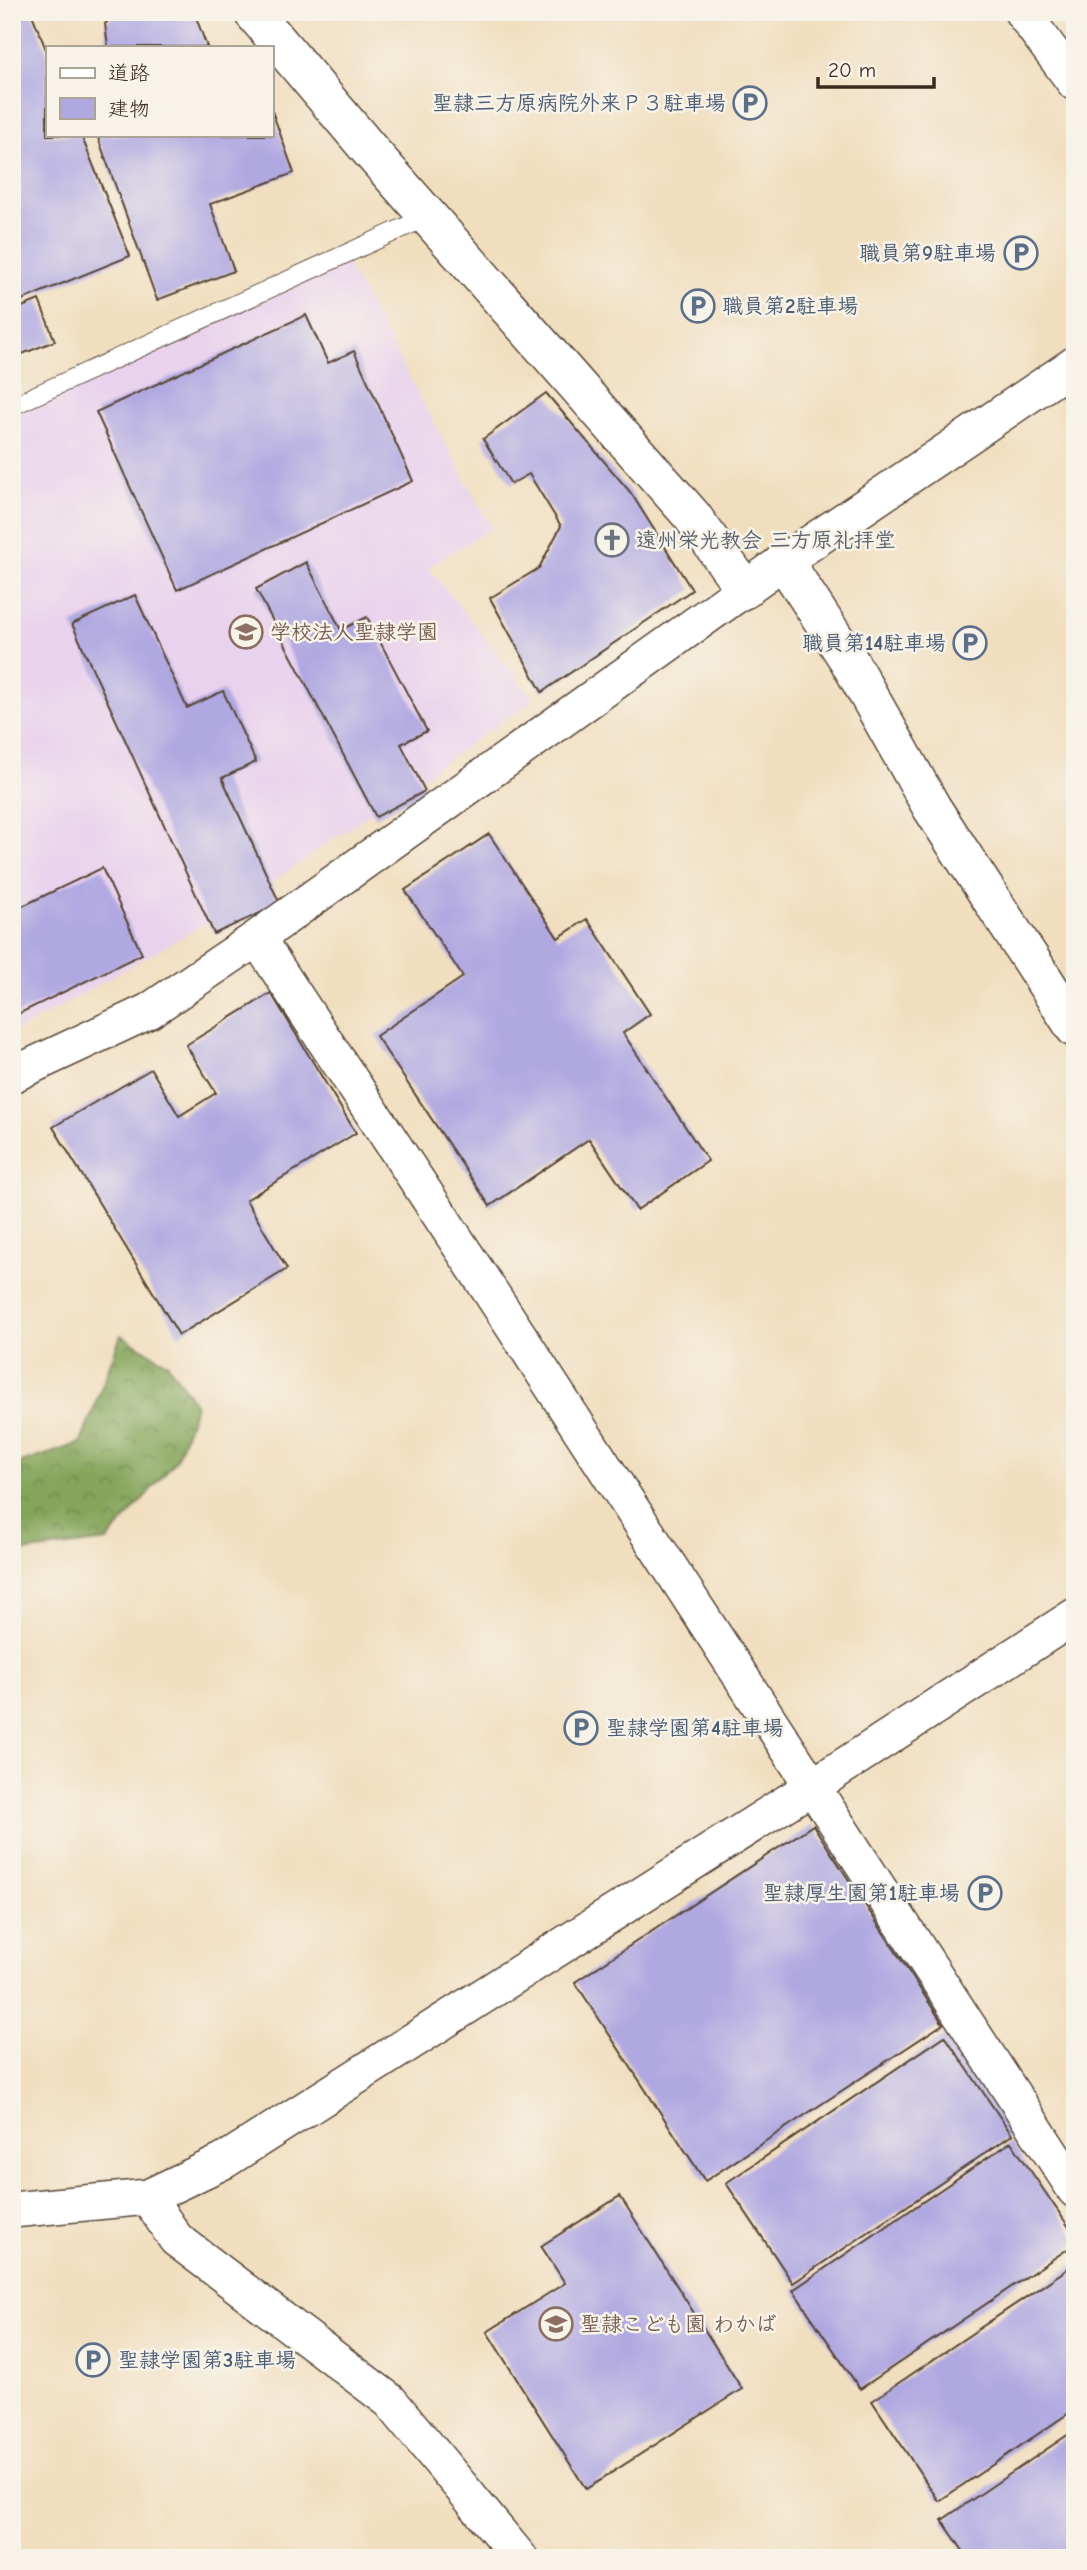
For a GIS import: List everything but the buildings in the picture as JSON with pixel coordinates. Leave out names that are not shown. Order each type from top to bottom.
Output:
[{"type":"street","points":[[253,12],[692,516],[745,589]]},
{"type":"street","points":[[1021,12],[1075,83]]},
{"type":"street","points":[[12,1075],[149,1011],[257,938],[784,561],[1075,364]]},
{"type":"street","points":[[784,561],[848,659],[932,808],[1075,1028]]},
{"type":"street","points":[[257,938],[1075,2190]]},
{"type":"street","points":[[12,2210],[148,2197],[224,2161],[1075,1616]]},
{"type":"street","points":[[148,2197],[176,2239],[390,2401],[520,2558]]},
{"type":"lane","points":[[12,406],[429,216]]},
{"type":"shaded area","name":"学校法人聖隷学園","points":[[346,263],[492,528],[428,567],[534,699],[248,899],[12,1034],[12,409]]},
{"type":"green space","points":[[121,1335],[167,1363],[196,1405],[176,1460],[107,1541],[12,1553],[12,1466],[81,1443]]},
{"type":"place","name":"聖隷三方原病院外来Ｐ３駐車場","points":[[750,103]]},
{"type":"place","name":"職員第9駐車場","points":[[1021,253]]},
{"type":"place","name":"職員第2駐車場","points":[[698,306]]},
{"type":"place","name":"遠州栄光教会 三方原礼拝堂","points":[[612,540]]},
{"type":"place","name":"学校法人聖隷学園","points":[[246,632]]},
{"type":"place","name":"職員第14駐車場","points":[[970,643]]},
{"type":"place","name":"聖隷学園第4駐車場","points":[[581,1728]]},
{"type":"place","name":"聖隷厚生園第1駐車場","points":[[985,1893]]},
{"type":"place","name":"聖隷こども園 わかば","points":[[556,2324]]},
{"type":"place","name":"聖隷学園第3駐車場","points":[[93,2360]]}]
